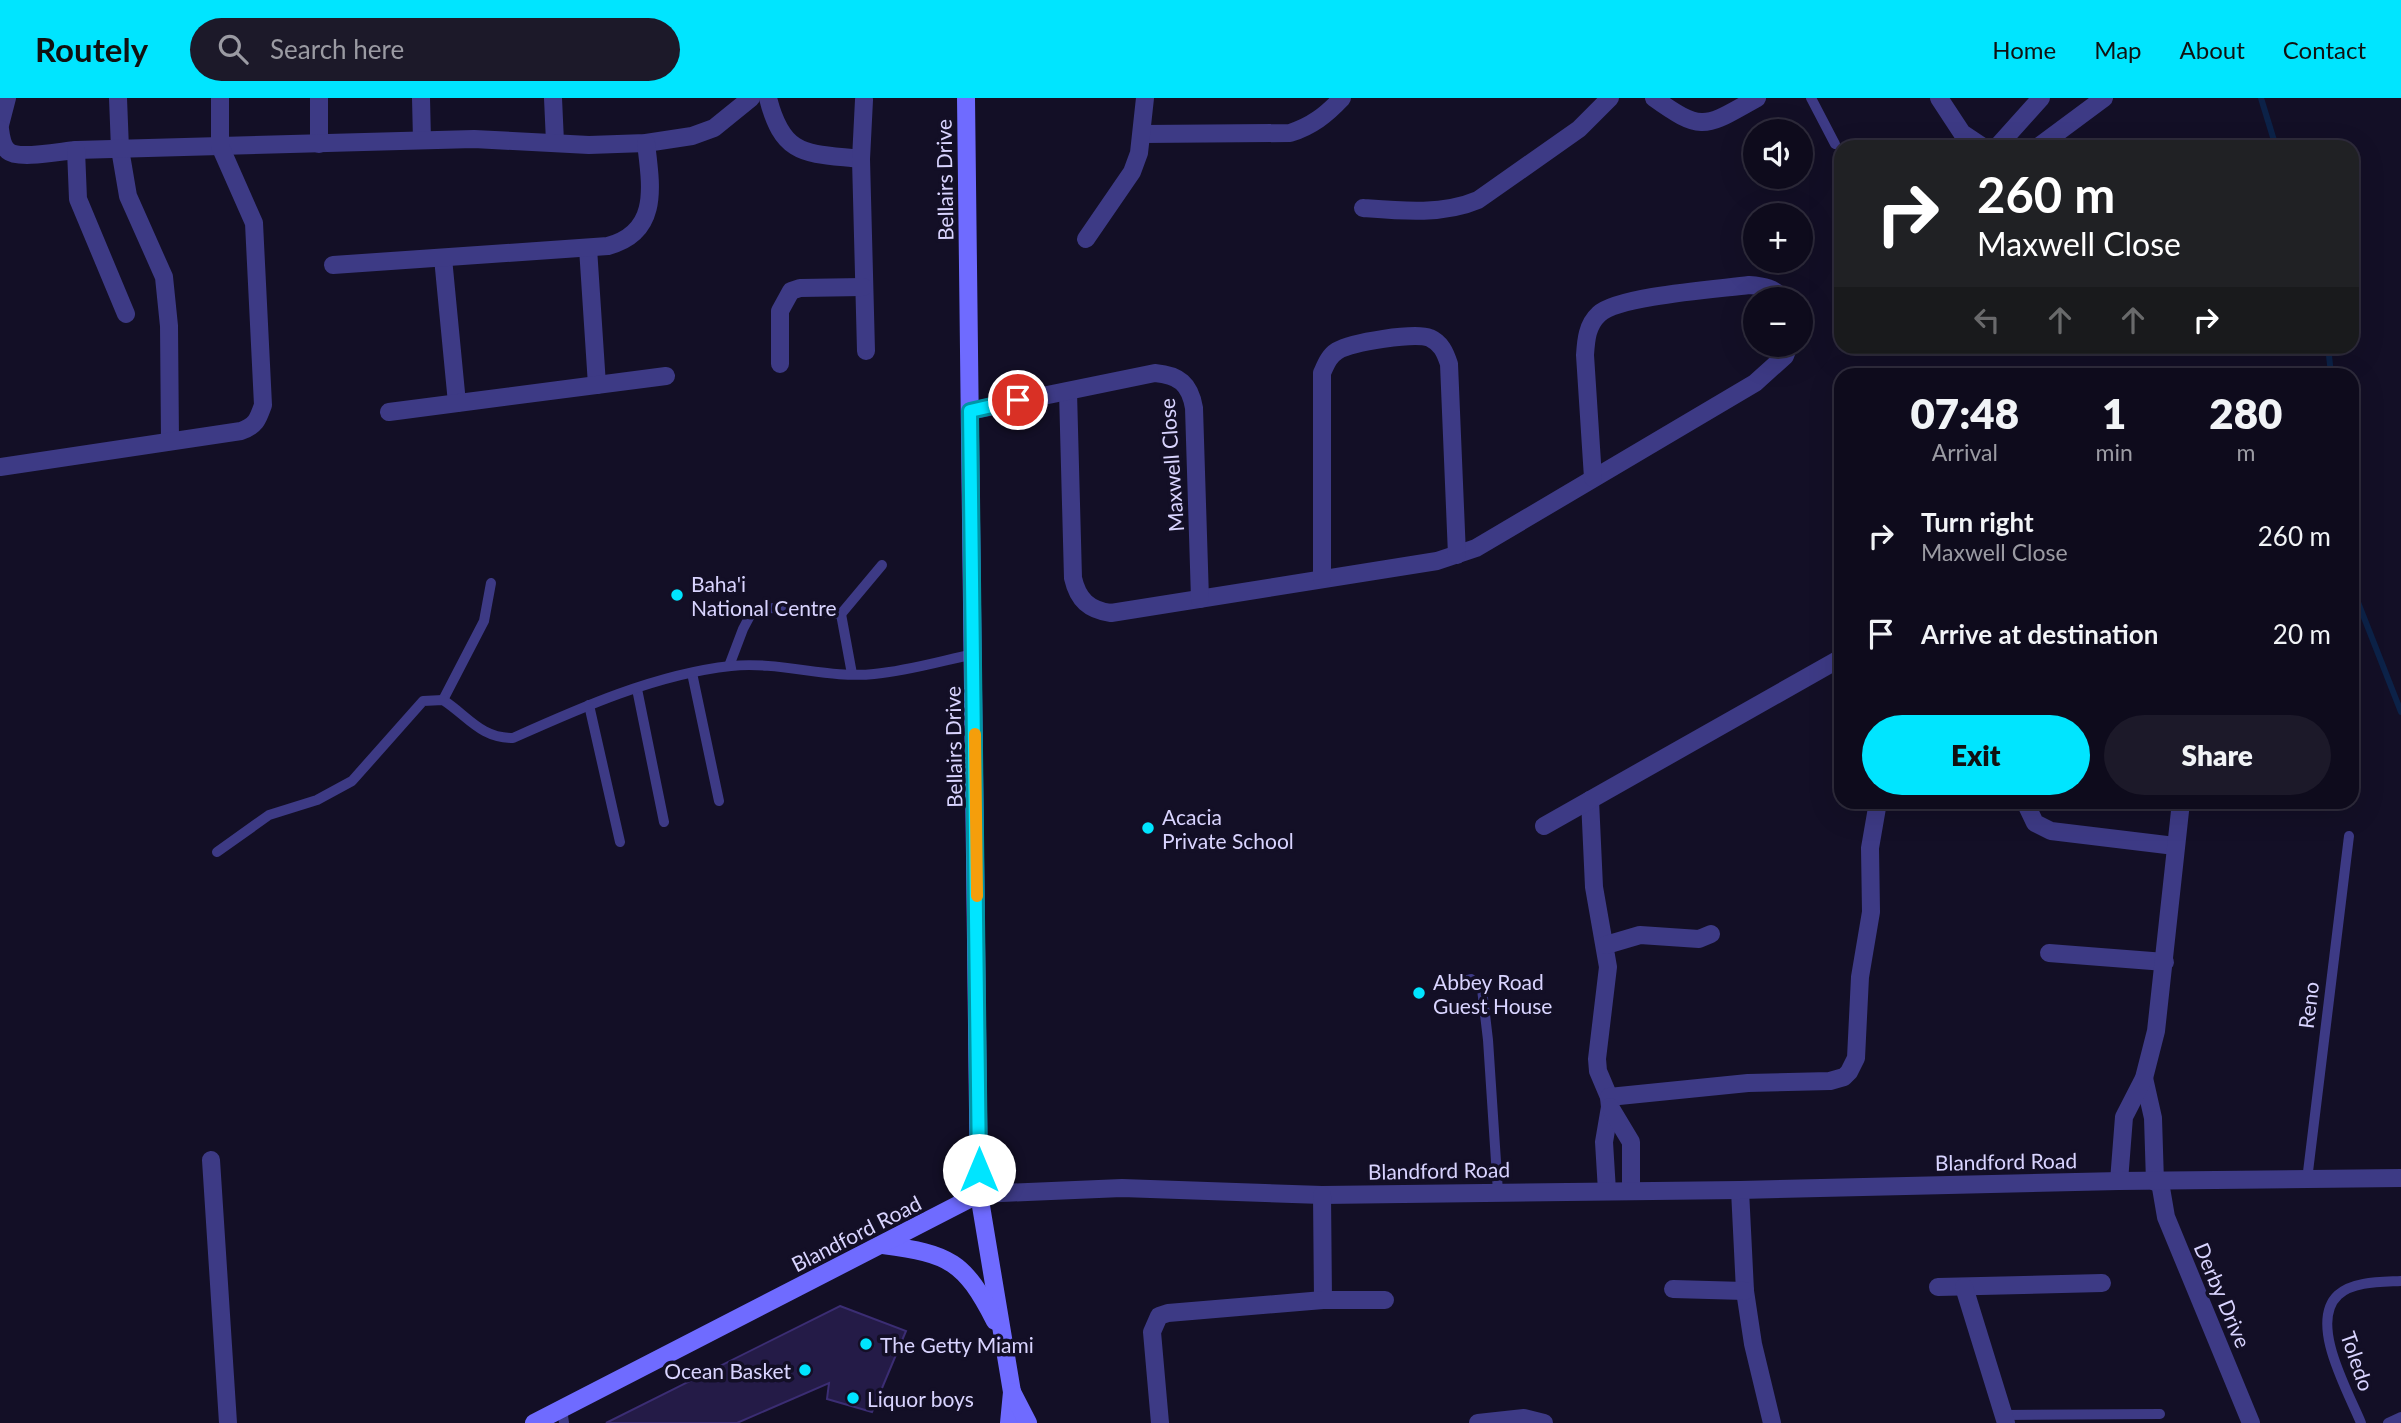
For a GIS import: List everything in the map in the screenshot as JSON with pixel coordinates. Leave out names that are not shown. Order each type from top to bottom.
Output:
[{"type":"street","points":[[7,98],[0,127],[2,143],[13,154],[422,140],[589,145],[646,143],[692,136],[715,128],[751,98]]},
{"type":"street","points":[[118,98],[120,149],[128,196],[164,277],[169,326],[170,441]]},
{"type":"street","points":[[0,467],[252,427],[258,420],[263,405],[254,223],[220,146],[220,98]]},
{"type":"street","points":[[319,98],[319,144]]},
{"type":"street","points":[[421,98],[422,140]]},
{"type":"street","points":[[553,98],[555,142]]},
{"type":"street","points":[[768,98],[776,127],[786,141],[799,150],[861,159]]},
{"type":"street","name":"Bellairs Drive","points":[[966,98],[979,1194],[1012,1392],[1009,1423]]},
{"type":"street","points":[[1086,239],[1132,172],[1142,134],[1145,98]]},
{"type":"street","points":[[1142,134],[1290,133],[1306,128],[1322,118],[1342,98]]},
{"type":"street","points":[[1363,208],[1424,211],[1468,205],[1579,129],[1610,98]]},
{"type":"street","points":[[1654,98],[1679,116],[1700,124],[1714,122],[1757,98]]},
{"type":"street","points":[[1939,98],[1962,133],[1972,140]]},
{"type":"street","points":[[2003,140],[2041,98]]},
{"type":"street","points":[[2047,140],[2104,98]]},
{"type":"street","points":[[864,100],[861,159],[866,351]]},
{"type":"street","points":[[333,265],[588,248],[625,242],[637,233],[647,212],[651,188],[646,143]]},
{"type":"street","points":[[76,150],[78,199],[126,314]]},
{"type":"street","points":[[588,248],[597,385]]},
{"type":"street","points":[[443,258],[457,403]]},
{"type":"street","points":[[1593,478],[1585,355],[1586,337],[1591,323],[1600,314],[1622,303],[1749,285],[1768,287]]},
{"type":"street","points":[[780,364],[780,311],[791,291],[800,288],[863,287]]},
{"type":"street","points":[[1322,579],[1322,373],[1335,352],[1348,346],[1414,336],[1427,337],[1444,350],[1449,364],[1457,555]]},
{"type":"street","points":[[1068,392],[1073,578],[1076,591],[1084,603],[1096,611],[1111,613],[1457,555],[1495,538],[1755,383],[1782,357]]},
{"type":"street","name":"Maxwell Close","points":[[970,411],[1156,373],[1180,379],[1188,386],[1194,408],[1200,599]]},
{"type":"street","points":[[389,412],[666,376]]},
{"type":"street","points":[[1544,826],[1834,662]]},
{"type":"street","points":[[1590,800],[1594,887],[1608,967],[1598,1070],[1610,1102],[1631,1142],[1631,1191]]},
{"type":"street","points":[[1610,1102],[1748,1083],[1830,1081],[1844,1077],[1849,1072],[1856,1058],[1860,977],[1871,912],[1870,848],[1877,809]]},
{"type":"street","points":[[2028,809],[2035,822],[2050,831],[2175,846]]},
{"type":"street","points":[[2119,1181],[2124,1117],[2144,1078],[2156,1031],[2180,809]]},
{"type":"street","points":[[1606,945],[1640,934],[1699,939],[1712,934]]},
{"type":"street","points":[[2049,953],[2165,962]]},
{"type":"street","name":"Derby Drive","points":[[2144,1078],[2153,1118],[2157,1182],[2166,1217],[2251,1423]]},
{"type":"street","points":[[1607,1191],[1604,1142],[1610,1102]]},
{"type":"street","points":[[211,1160],[228,1423]]},
{"type":"street","name":"Blandford Road","points":[[534,1423],[563,1416],[979,1194],[1122,1188],[1322,1195],[2401,1178]]},
{"type":"street","points":[[1740,1190],[1745,1291],[1753,1344],[1772,1423]]},
{"type":"street","points":[[1322,1195],[1322,1300]]},
{"type":"street","points":[[883,1245],[939,1255],[955,1265],[977,1287],[1003,1337]]},
{"type":"street","points":[[1938,1287],[2102,1283]]},
{"type":"street","points":[[1964,1287],[2005,1419]]},
{"type":"street","points":[[1673,1289],[1745,1291]]},
{"type":"street","points":[[1160,1423],[1152,1332],[1159,1316],[1168,1313],[1322,1300],[1384,1300]]},
{"type":"street","name":"Bellairs Drive","points":[[1012,1392],[1028,1423]]},
{"type":"street","points":[[1478,1423],[1524,1418],[1544,1423]]},
{"type":"lane","points":[[1811,98],[1834,142]]},
{"type":"lane","points":[[841,614],[882,565]]},
{"type":"lane","points":[[443,700],[484,621],[491,583]]},
{"type":"lane","points":[[729,666],[752,612],[767,609],[841,614]]},
{"type":"lane","points":[[841,614],[852,674]]},
{"type":"lane","points":[[216,852],[270,815],[317,800],[352,781],[423,701],[443,700],[477,729],[501,738],[513,738],[589,705],[637,689],[692,673],[729,666],[761,664],[874,674],[974,654]]},
{"type":"lane","points":[[692,673],[719,801]]},
{"type":"lane","points":[[637,689],[664,822]]},
{"type":"lane","points":[[589,705],[621,842]]},
{"type":"lane","name":"Reno","points":[[2307,1180],[2349,836]]},
{"type":"lane","points":[[1455,983],[1471,979],[1482,989],[1498,1192]]},
{"type":"lane","name":"Toledo","points":[[2361,1423],[2330,1345],[2326,1325],[2329,1310],[2338,1295],[2352,1287],[2401,1281]]},
{"type":"lane","points":[[2005,1419],[2160,1414]]},
{"type":"lane","points":[[2388,1423],[2401,1418]]},
{"type":"building","points":[[840,1306],[906,1331],[872,1412],[827,1399],[829,1383],[737,1423],[606,1423]]},
{"type":"waterway","points":[[2261,98],[2274,140]]},
{"type":"waterway","points":[[2329,354],[2330,368]]},
{"type":"waterway","points":[[2359,605],[2401,712]]},
{"type":"slow traffic","points":[[975,734],[977,896]]},
{"type":"place","name":"Baha'i National Centre","points":[[677,595]]},
{"type":"place","name":"Acacia Private School","points":[[1148,828]]},
{"type":"place","name":"Abbey Road Guest House","points":[[1419,993]]},
{"type":"place","name":"The Getty Miami","points":[[866,1344]]},
{"type":"place","name":"Ocean Basket","points":[[805,1370]]},
{"type":"place","name":"Liquor boys","points":[[853,1398]]},
{"type":"route","points":[[979,1170],[970,411],[1018,400]]}]
